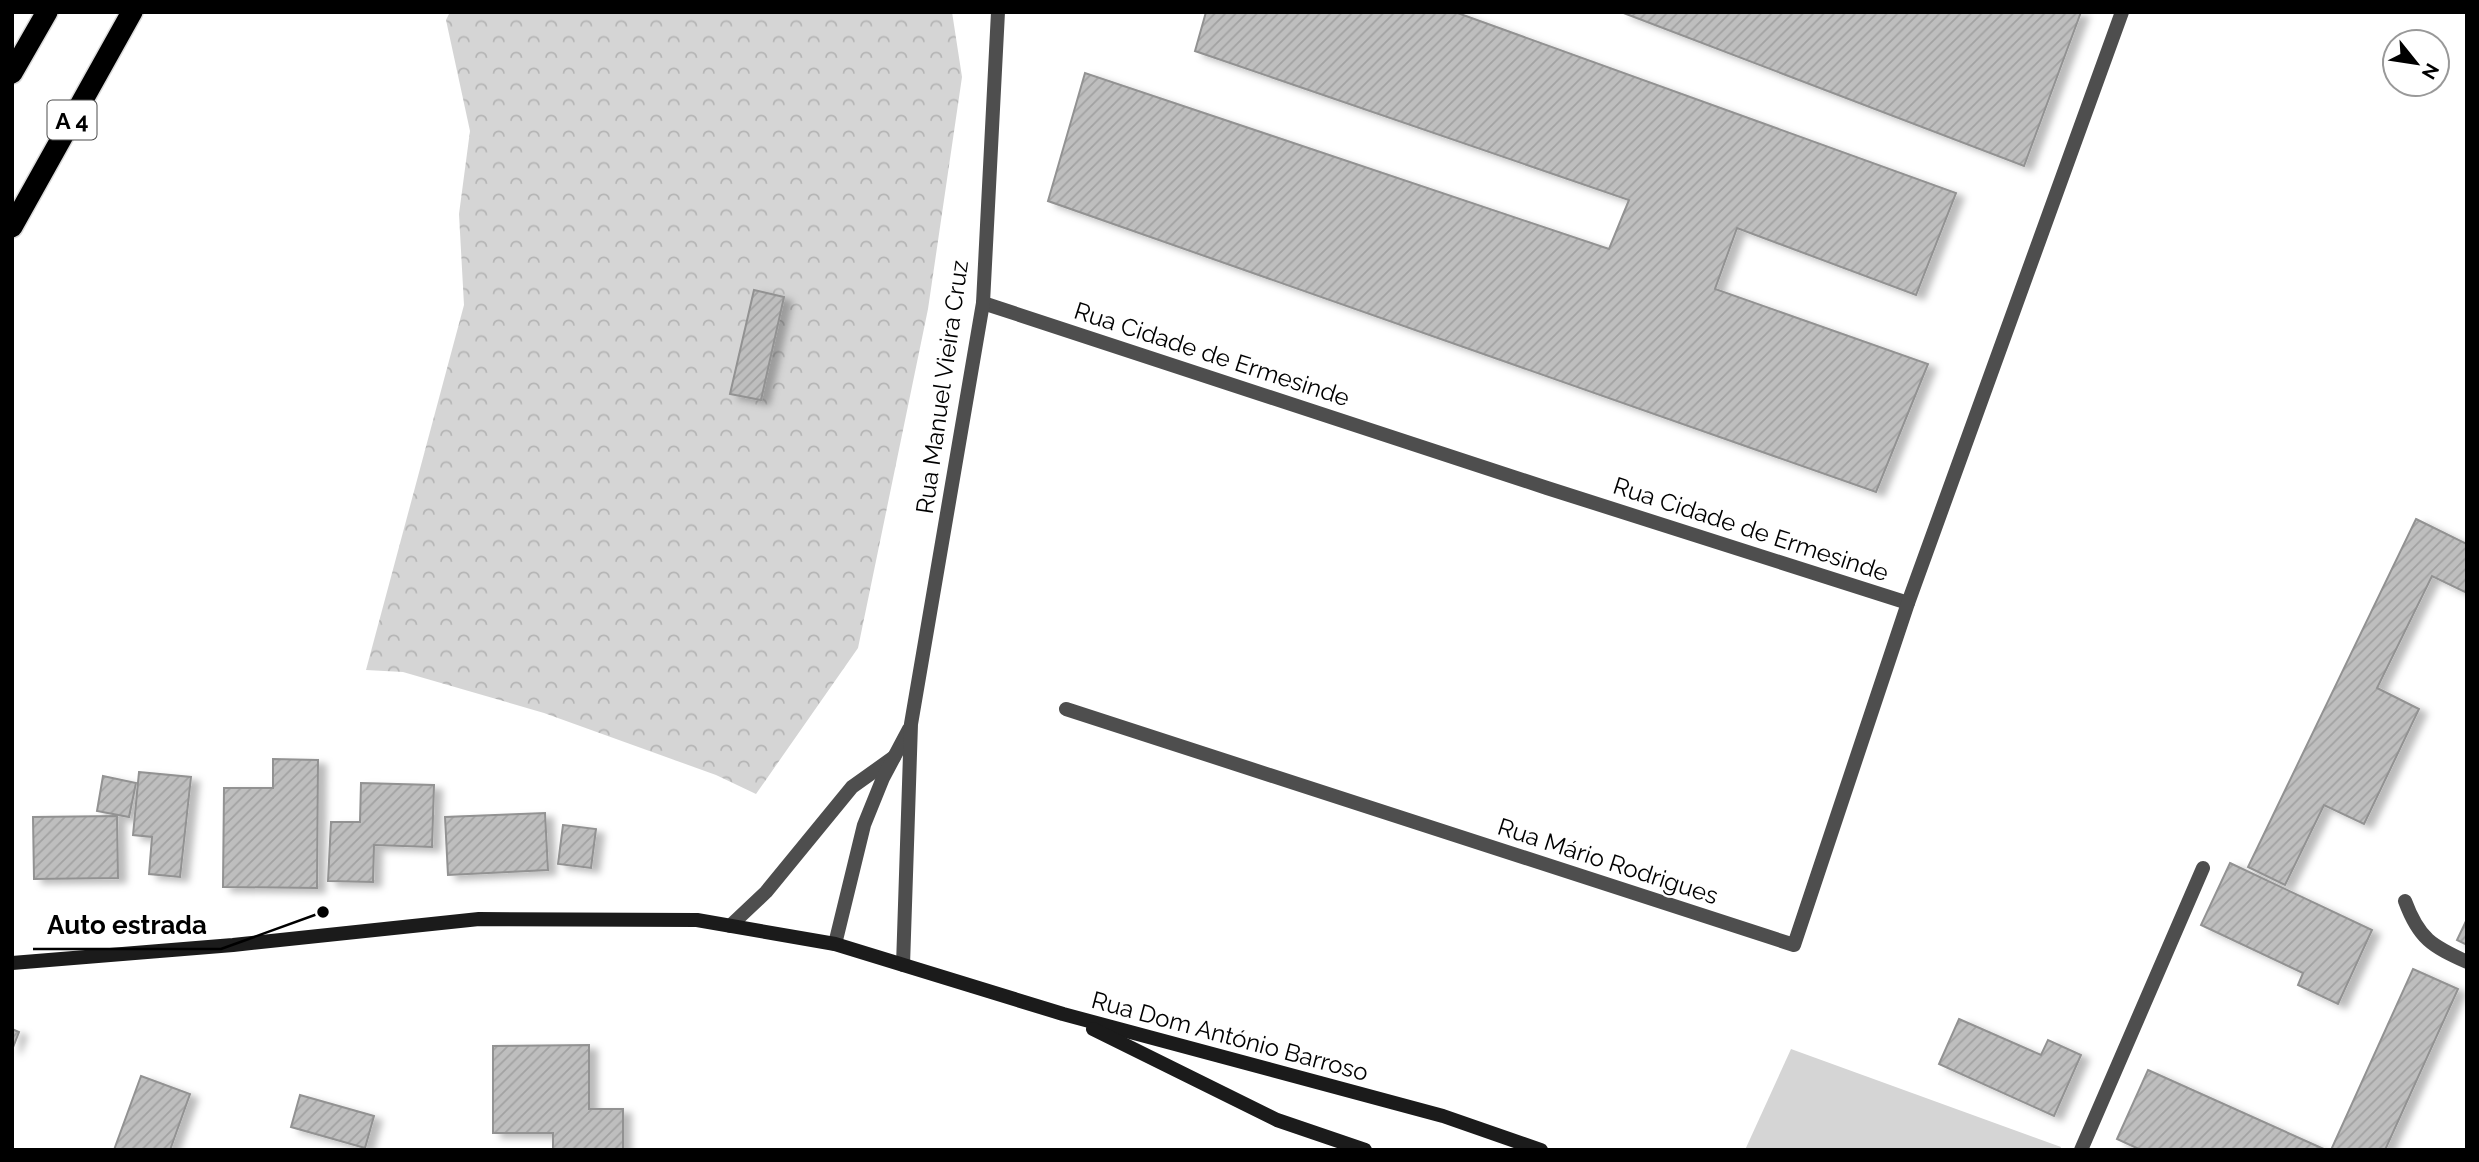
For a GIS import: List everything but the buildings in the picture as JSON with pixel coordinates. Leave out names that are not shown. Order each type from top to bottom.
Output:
[{"type":"highway","points":[[12,73],[47,12]]},
{"type":"highway","name":"A 4","points":[[12,227],[132,12]]},
{"type":"main road","points":[[12,963],[233,945],[479,919],[697,920],[835,944],[1063,1014]]},
{"type":"main road","name":"Rua Dom António Barroso","points":[[1063,1014],[1277,1120],[1365,1150]]},
{"type":"main road","name":"Rua Dom António Barroso","points":[[1063,1014],[1443,1116],[1541,1150]]},
{"type":"street","name":"Rua Manuel Vieira Cruz","points":[[903,965],[911,724],[982,303],[998,12]]},
{"type":"street","name":"Rua Cidade de Ermesinde","points":[[982,303],[1908,603],[2122,12]]},
{"type":"street","name":"Rua Mário Rodrigues","points":[[1066,709],[1794,945],[1908,603]]},
{"type":"street","name":"Rua Manuel Vieira Cruz","points":[[835,944],[864,825],[911,724]]},
{"type":"street","name":"Rua Manuel Vieira Cruz","points":[[730,926],[766,892],[852,787],[894,757]]},
{"type":"street","points":[[2081,1150],[2203,868]]},
{"type":"street","points":[[2406,901],[2412,919],[2435,947],[2467,962]]},
{"type":"green space","points":[[450,12],[952,12],[962,77],[928,309],[858,648],[756,794],[716,775],[544,713],[403,672],[366,670],[464,305],[459,214],[470,131],[446,20]]},
{"type":"green space","points":[[1791,1049],[2061,1147],[2060,1150],[1745,1150]]},
{"type":"place","name":"Auto estrada","points":[[323,912]]}]
